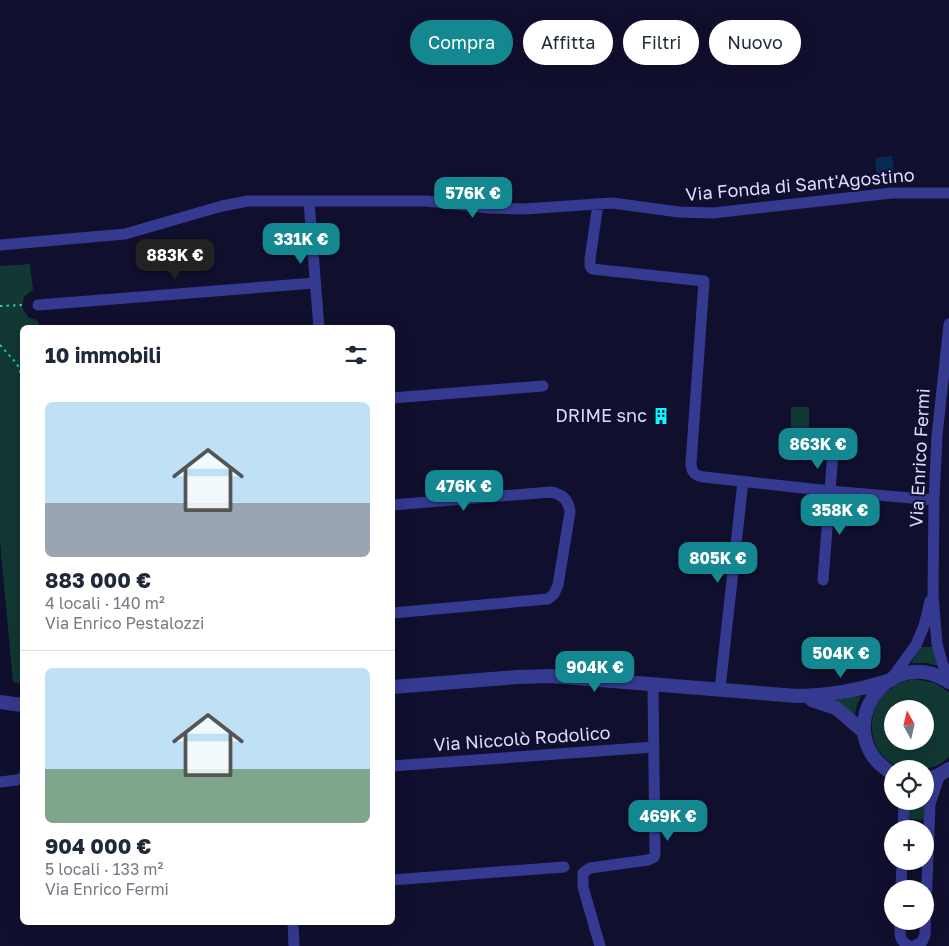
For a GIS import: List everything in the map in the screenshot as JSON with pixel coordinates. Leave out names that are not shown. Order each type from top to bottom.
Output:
[{"type":"street","name":"Via Fonda di Sant'Agostino","points":[[0,245],[126,234],[239,202],[426,201],[489,208],[524,209],[627,204],[679,212],[713,213],[892,193],[949,194]]},
{"type":"street","points":[[309,201],[319,325]]},
{"type":"street","points":[[598,204],[590,259],[592,269],[704,281],[691,468],[693,472],[699,476],[743,482],[934,500]]},
{"type":"street","points":[[38,305],[315,283]]},
{"type":"street","name":"Via Enrico Fermi","points":[[933,595],[937,436],[949,324]]},
{"type":"street","points":[[395,398],[543,386]]},
{"type":"street","points":[[937,436],[949,428]]},
{"type":"street","points":[[823,580],[833,452]]},
{"type":"street","points":[[720,689],[743,482]]},
{"type":"street","points":[[395,505],[551,492],[567,500],[570,508],[560,578],[556,590],[551,597],[534,601],[395,613]]},
{"type":"street","points":[[933,595],[937,644],[943,665],[949,677]]},
{"type":"street","points":[[884,766],[875,758],[868,746],[864,732],[864,717],[870,702],[879,689],[889,680],[920,638],[933,595]]},
{"type":"street","points":[[395,687],[538,676],[653,683],[797,696],[828,695],[864,689],[905,674],[920,672],[935,675],[949,682]]},
{"type":"street","points":[[600,946],[583,887],[582,877],[587,869],[648,860],[654,857],[656,848],[653,683]]},
{"type":"street","points":[[797,696],[836,708],[864,732]]},
{"type":"street","points":[[0,702],[20,705]]},
{"type":"street","name":"Via Niccolò Rodolico","points":[[395,766],[654,747]]},
{"type":"street","points":[[914,946],[922,942],[924,936],[930,804],[945,772]]},
{"type":"street","points":[[0,782],[20,779]]},
{"type":"street","points":[[395,880],[564,867]]},
{"type":"street","points":[[293,925],[294,946]]},
{"type":"street","points":[[900,930],[901,939],[904,944],[910,946]]},
{"type":"path","points":[[0,306],[22,305]]},
{"type":"path","points":[[0,345],[17,364],[20,371]]},
{"type":"green space","points":[[30,264],[33,290],[24,297],[22,307],[28,317],[38,321],[39,325],[20,325],[20,683],[13,682],[0,542],[0,266]]},
{"type":"green space","points":[[791,407],[809,407],[809,441],[791,441]]},
{"type":"green space","points":[[921,647],[933,647],[938,666],[927,663],[911,663]]},
{"type":"green space","points":[[915,679],[935,683],[949,692],[949,757],[941,764],[934,767],[934,760],[889,760],[883,756],[875,743],[872,727],[874,711],[882,697],[896,685]]},
{"type":"green space","points":[[861,696],[854,718],[834,700]]},
{"type":"green space","points":[[908,810],[926,810],[925,820],[908,819]]},
{"type":"water","points":[[892,156],[895,180],[877,182],[875,158]]},
{"type":"place","name":"DRIME snc","points":[[661,416]]}]
